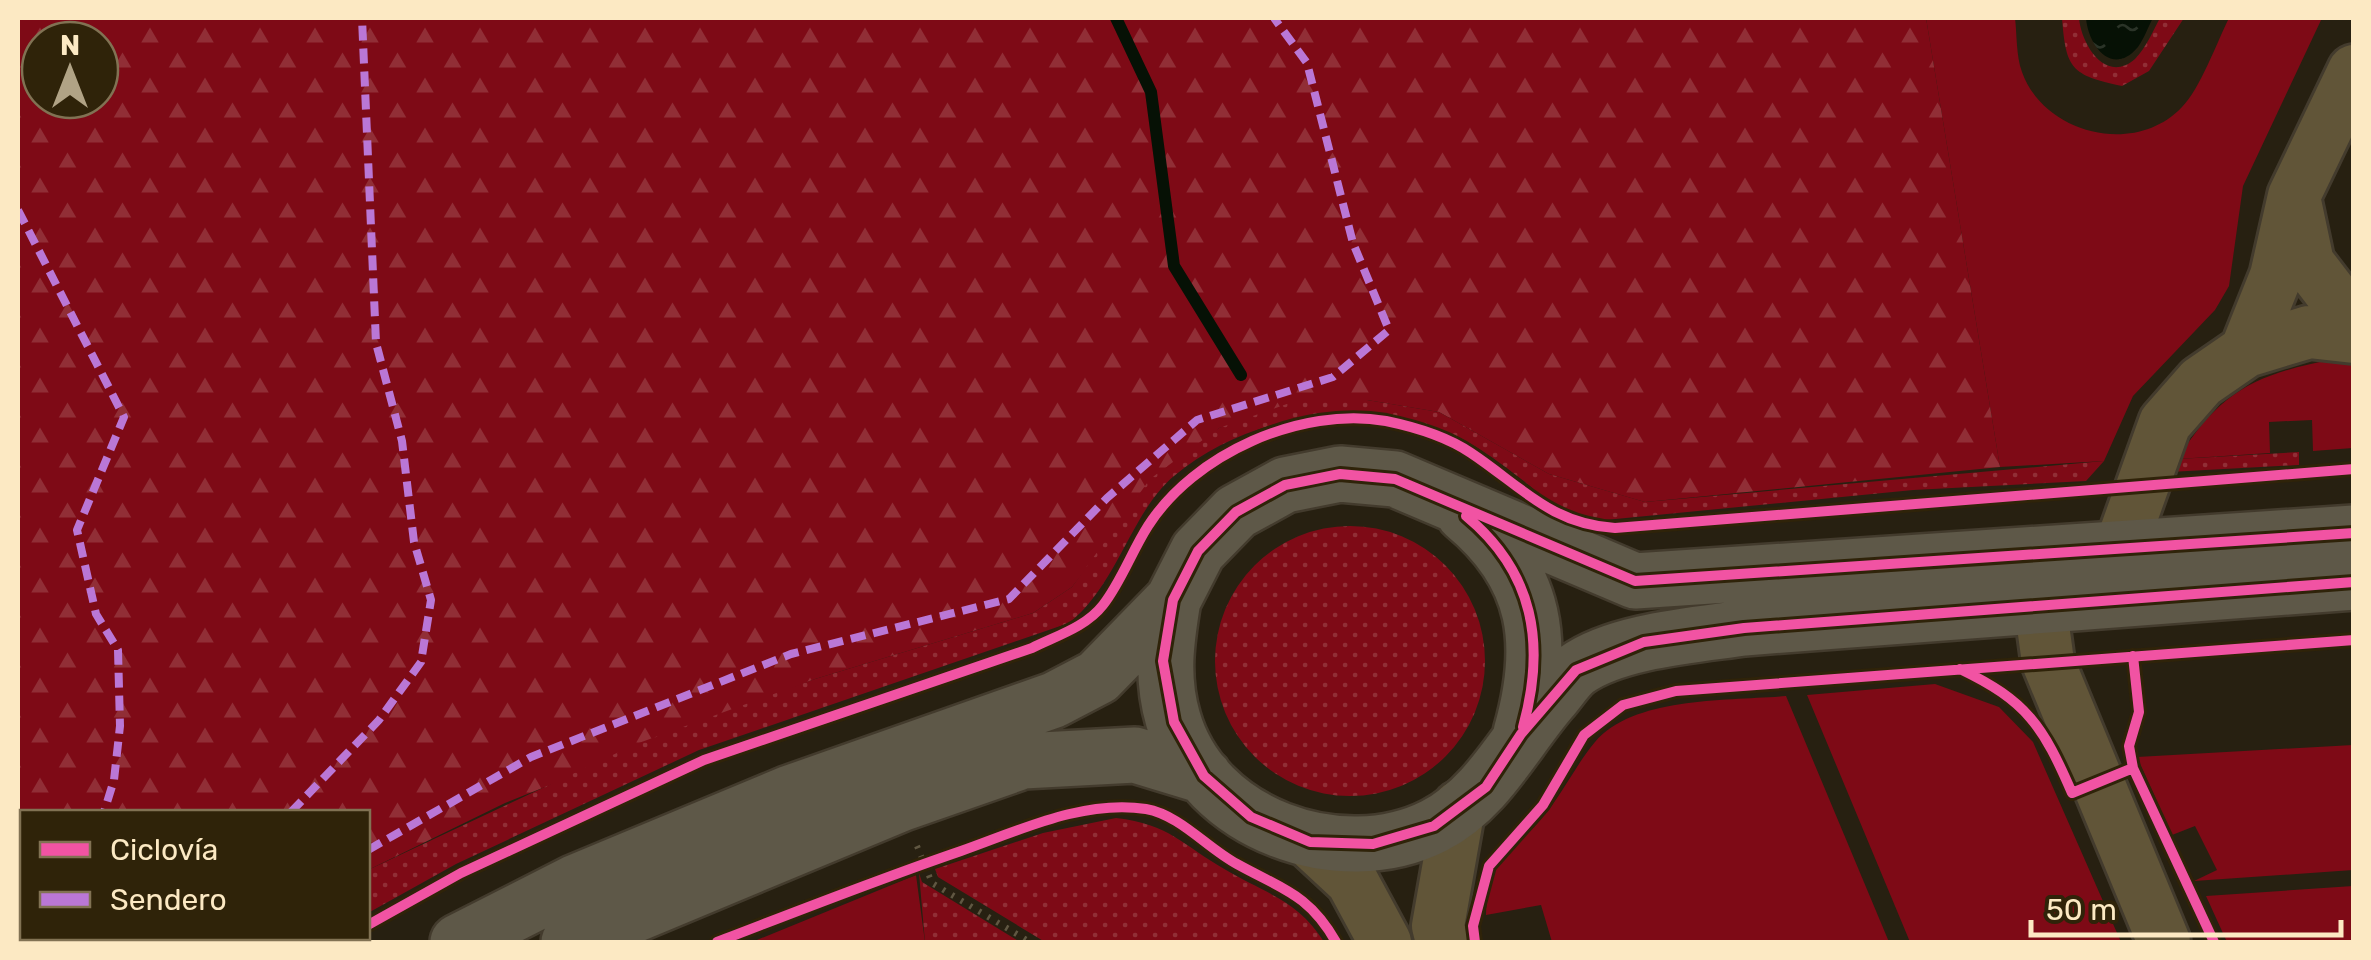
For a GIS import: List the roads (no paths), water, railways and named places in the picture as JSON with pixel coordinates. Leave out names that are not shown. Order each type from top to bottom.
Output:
[{"type":"main road","points":[[458,942],[574,883],[790,793],[1054,700],[1098,677],[1173,600],[1198,551],[1236,512],[1285,485],[1340,474],[1395,478],[1635,581],[2354,533]]},
{"type":"main road","points":[[1446,500],[1488,534],[1518,578],[1534,629],[1536,682],[1521,734]]},
{"type":"main road","points":[[1173,600],[1163,661],[1168,692],[1174,722],[1204,776],[1250,818],[1310,842],[1373,844],[1434,826],[1460,807],[1486,787],[1521,734],[1576,670],[1644,642],[1744,628],[2354,582]]},
{"type":"main road","points":[[569,942],[900,804],[1023,761],[1080,755],[1135,756],[1204,776]]},
{"type":"street","points":[[2246,351],[2276,276],[2294,196],[2354,70]]},
{"type":"street","points":[[2294,196],[2308,263],[2354,323]]},
{"type":"street","points":[[2121,546],[2165,423],[2200,382],[2246,351],[2309,332],[2354,336]]},
{"type":"street","points":[[2040,604],[2048,662],[2164,942]]},
{"type":"street","points":[[1442,942],[1438,926],[1460,807]]},
{"type":"street","points":[[1310,842],[1352,881],[1385,942]]},
{"type":"water","points":[[2086,18],[2153,18],[2138,47],[2128,56],[2111,59],[2096,47]]},
{"type":"waterway","points":[[1116,18],[1151,92],[1174,266],[1241,375]]}]
